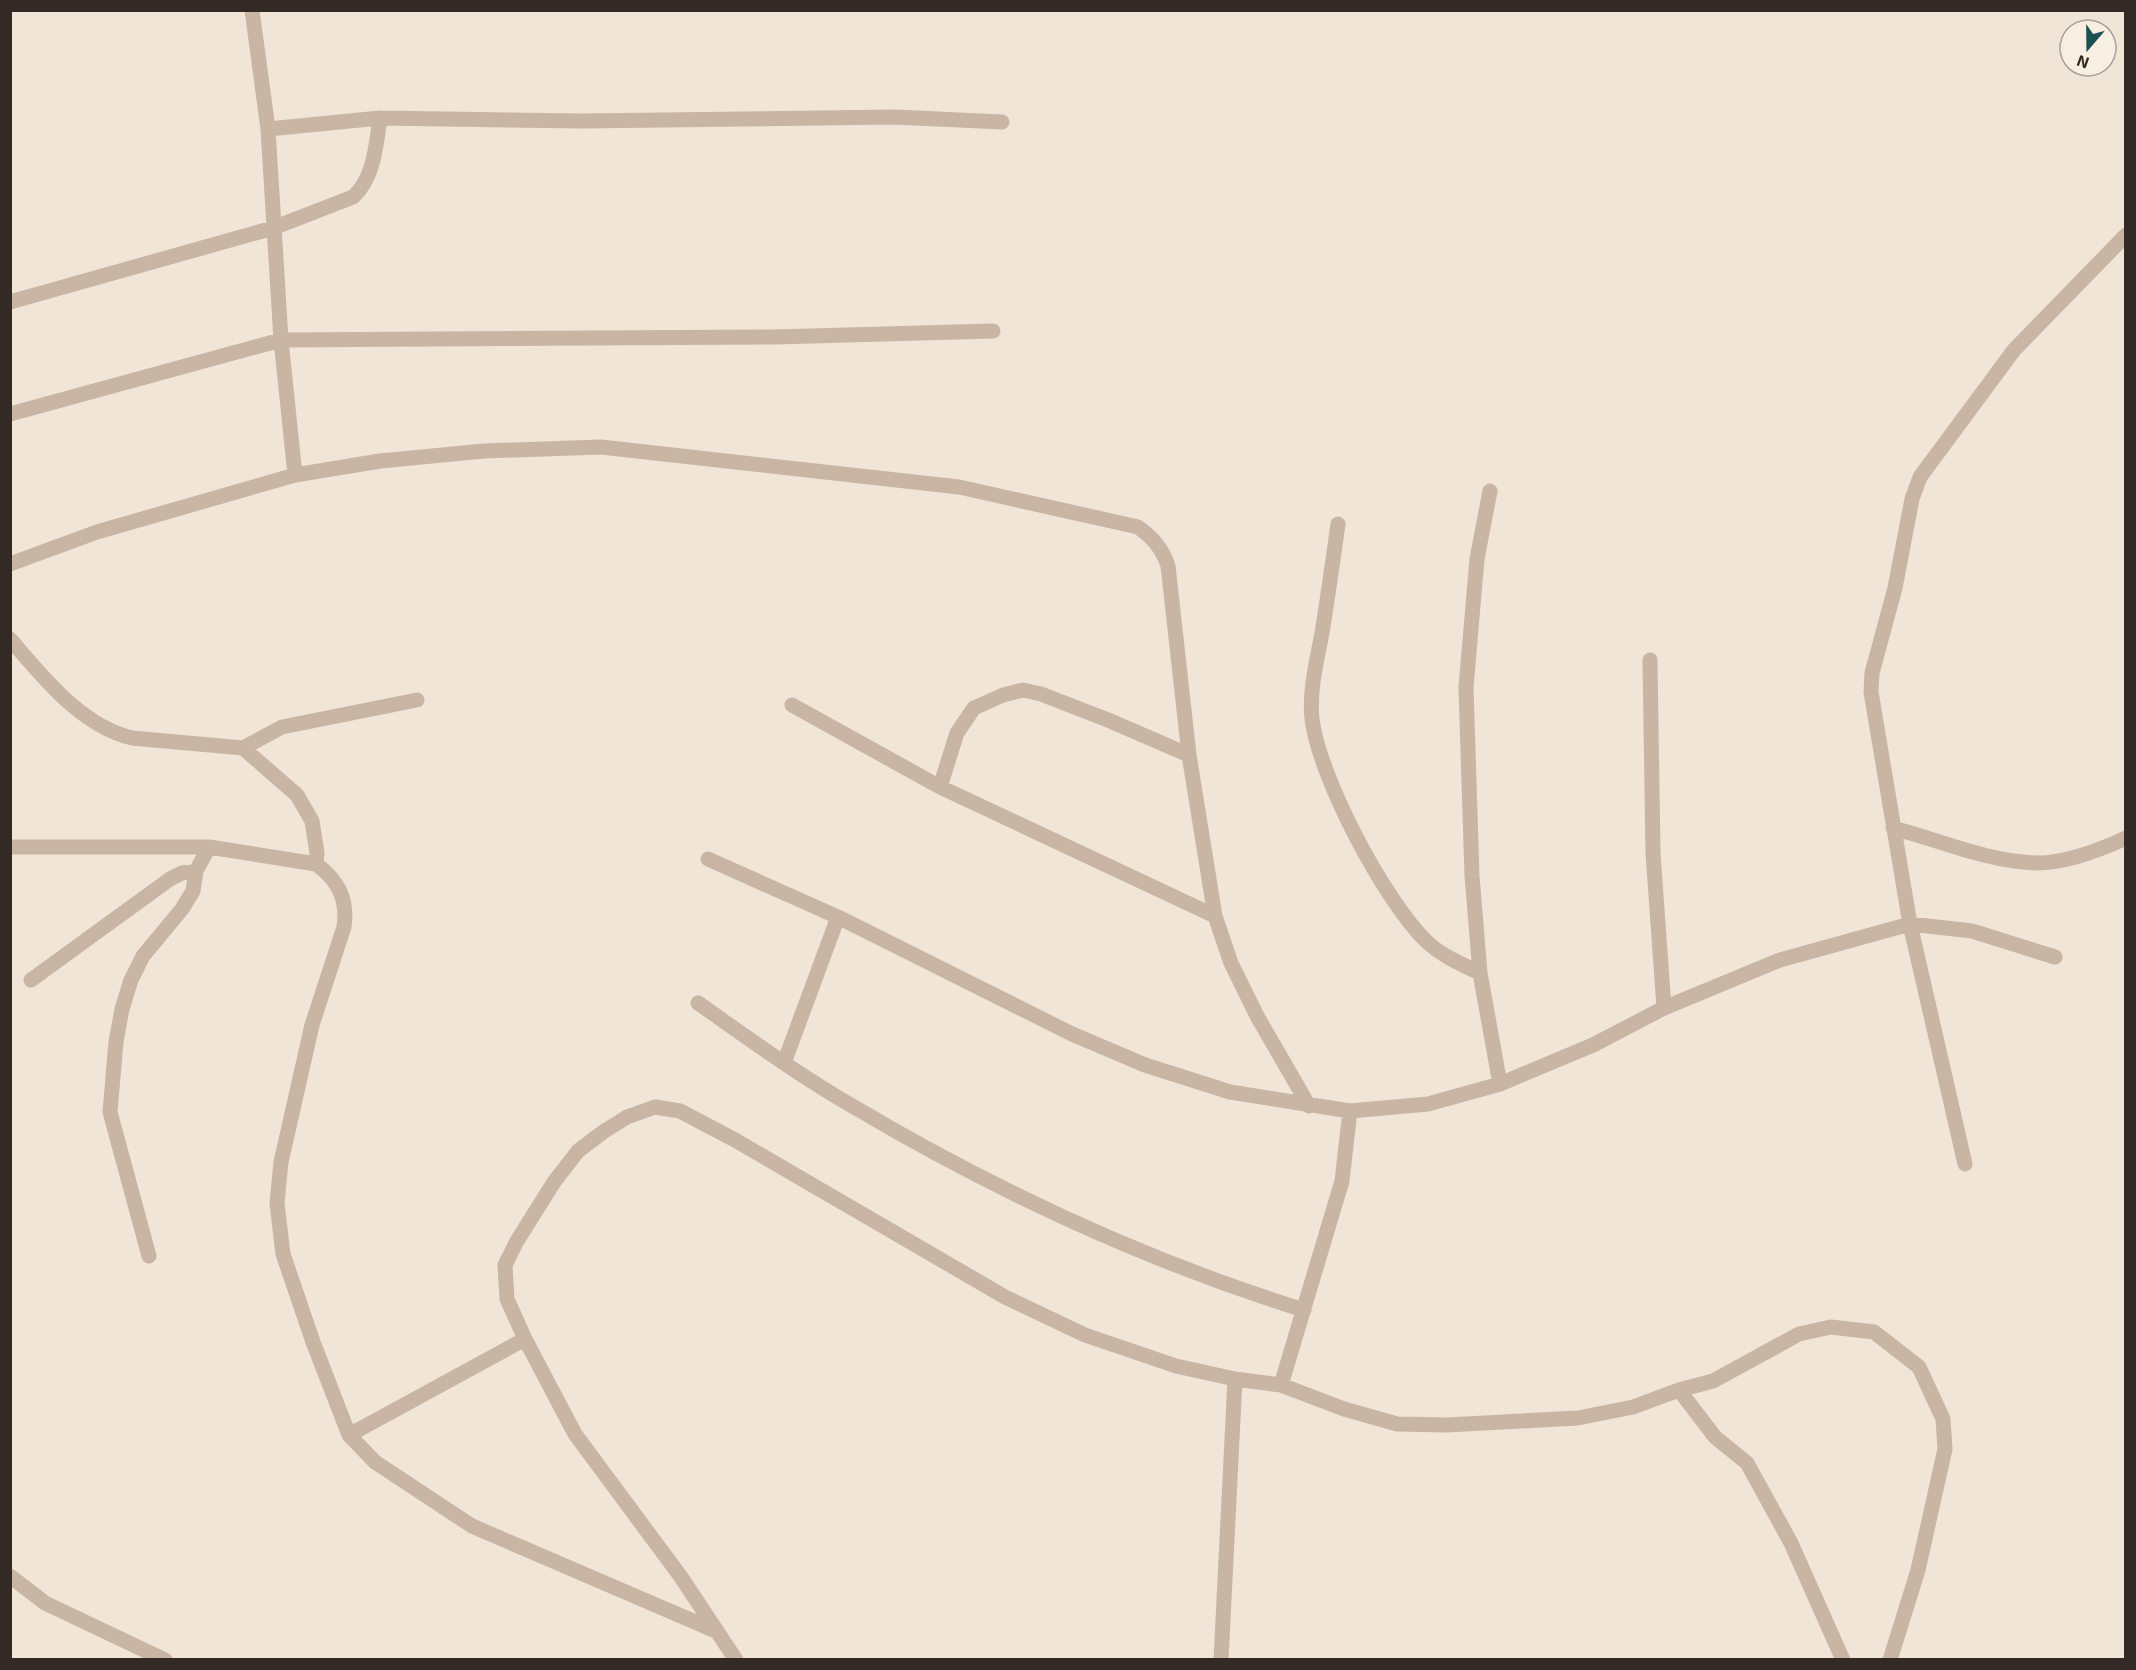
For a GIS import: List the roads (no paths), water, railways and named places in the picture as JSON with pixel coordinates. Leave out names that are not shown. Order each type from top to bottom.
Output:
[{"type":"street","points":[[252,10],[268,129],[281,340],[294,475]]},
{"type":"street","points":[[268,129],[380,118],[593,120],[896,117],[1002,123]]},
{"type":"street","points":[[10,302],[273,228],[344,201],[363,188],[375,147],[380,118]]},
{"type":"street","points":[[1965,1164],[1910,924],[1873,710],[1872,673],[1895,588],[1912,499],[1920,477],[2014,350],[2126,235]]},
{"type":"street","points":[[10,414],[281,340],[774,337],[993,331]]},
{"type":"street","points":[[10,564],[98,532],[294,475],[380,461],[484,451],[601,447],[959,487],[1138,527],[1153,538],[1164,552],[1168,566],[1189,755],[1215,916],[1231,963],[1241,984],[1309,1106]]},
{"type":"street","points":[[1490,491],[1477,559],[1466,687],[1472,876],[1480,974],[1500,1084]]},
{"type":"street","points":[[1338,524],[1313,684],[1312,719],[1326,774],[1348,819],[1399,910],[1426,941],[1449,959],[1480,974]]},
{"type":"street","points":[[10,639],[69,702],[113,734],[132,738],[243,747],[282,727],[417,700]]},
{"type":"street","points":[[1650,660],[1653,853],[1664,1008]]},
{"type":"street","points":[[940,788],[957,733],[974,708],[1003,695],[1023,690],[1041,693],[1189,755]]},
{"type":"street","points":[[792,705],[940,788],[1215,916]]},
{"type":"street","points":[[243,747],[297,795],[312,821],[317,853],[316,864]]},
{"type":"street","points":[[1893,828],[1984,854],[2039,863],[2071,857],[2126,838]]},
{"type":"street","points":[[10,847],[209,847],[316,864],[332,876],[344,898],[346,912],[344,927],[312,1025],[281,1162],[277,1203],[284,1254],[313,1342],[349,1435],[375,1462],[480,1530],[716,1632]]},
{"type":"street","points":[[149,1256],[110,1112],[116,1042],[122,1008],[131,980],[143,956],[182,909],[193,891],[196,872],[209,847]]},
{"type":"street","points":[[708,859],[838,917],[1072,1034],[1145,1065],[1230,1092],[1350,1111],[1428,1104],[1500,1084],[1593,1045],[1664,1008],[1780,960],[1910,924],[1972,931],[2055,957]]},
{"type":"street","points":[[31,980],[170,879],[182,873],[196,872]]},
{"type":"street","points":[[784,1063],[838,917]]},
{"type":"street","points":[[698,1003],[784,1063],[859,1110],[960,1165],[1140,1251],[1222,1284],[1304,1310]]},
{"type":"street","points":[[736,1659],[681,1577],[575,1434],[525,1339],[507,1299],[505,1265],[516,1241],[554,1182],[578,1152],[627,1117],[655,1107],[680,1111],[726,1135],[1005,1297],[1085,1335],[1176,1366],[1235,1379],[1281,1384],[1344,1409],[1397,1424],[1447,1425],[1578,1418],[1633,1407],[1679,1390],[1713,1381],[1799,1334],[1831,1327],[1874,1332],[1919,1367],[1943,1419],[1945,1449],[1918,1570],[1890,1659]]},
{"type":"street","points":[[1281,1384],[1342,1181],[1350,1111]]},
{"type":"street","points":[[349,1435],[525,1339]]},
{"type":"street","points":[[1221,1659],[1235,1379]]},
{"type":"street","points":[[1679,1390],[1715,1437],[1747,1463],[1791,1543],[1843,1659]]},
{"type":"street","points":[[10,1576],[45,1604],[165,1659]]}]
